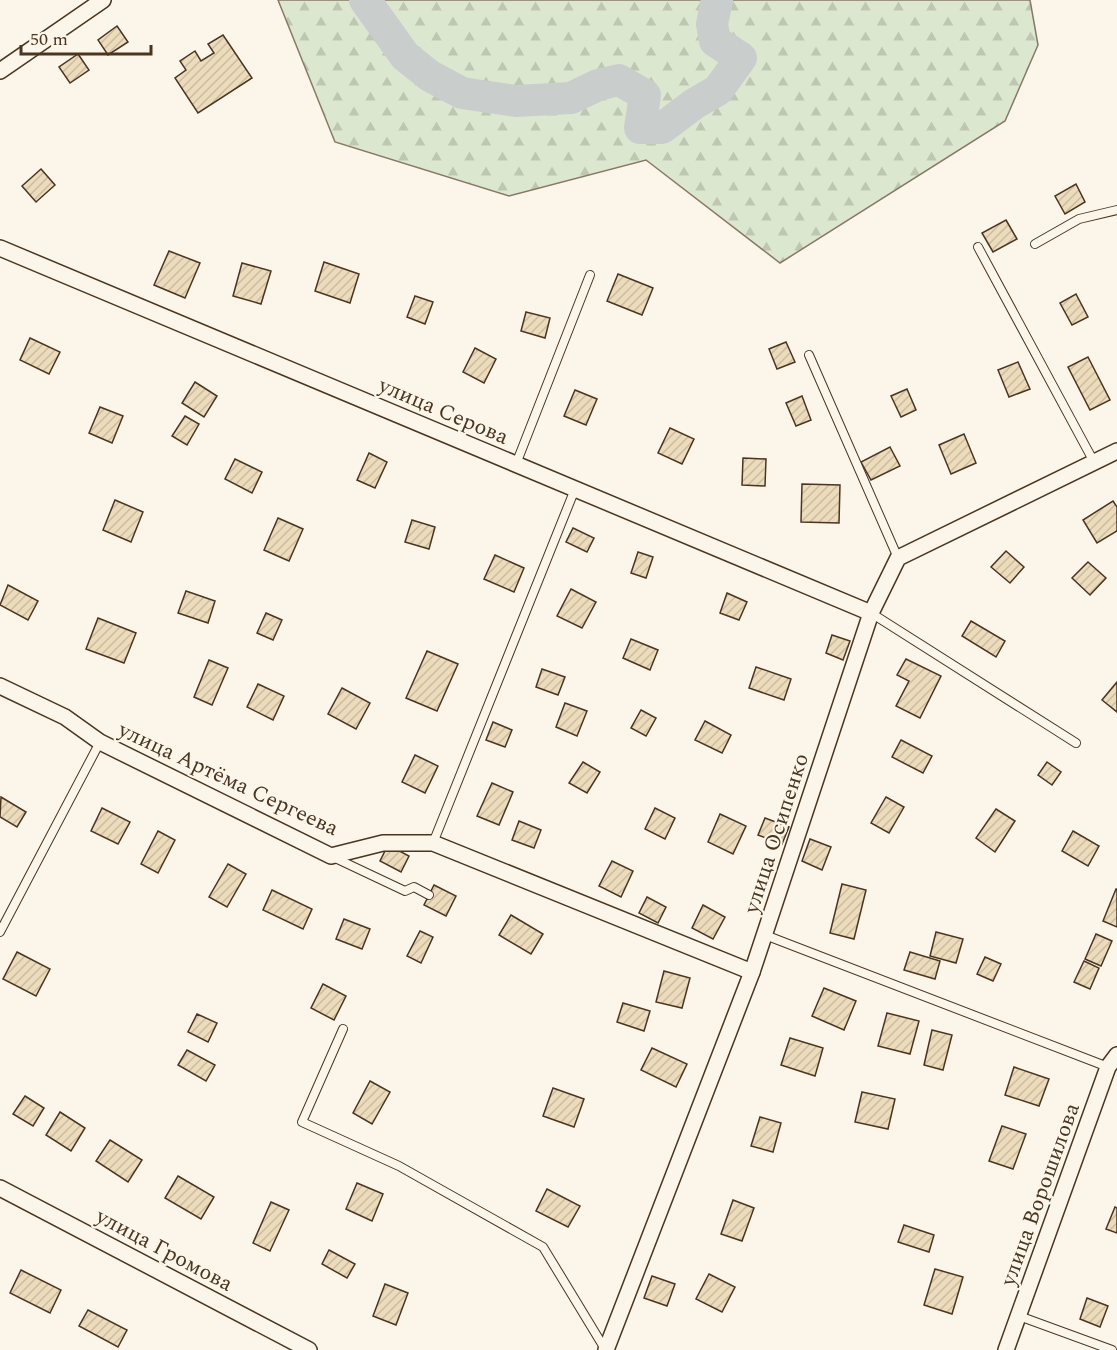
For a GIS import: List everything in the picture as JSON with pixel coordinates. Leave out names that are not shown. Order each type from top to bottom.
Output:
[{"type":"street","points":[[0,71],[103,0]]},
{"type":"street","name":"улица Серова","points":[[0,248],[871,613]]},
{"type":"street","points":[[898,558],[1117,451]]},
{"type":"street","name":"улица Осипенко","points":[[606,1350],[752,972],[871,613],[898,558]]},
{"type":"street","name":"улица Артёма Сергеева","points":[[0,686],[65,717],[100,742],[332,856],[383,843],[433,843],[752,972]]},
{"type":"street","name":"улица Ворошилова","points":[[1006,1350],[1113,1061]]},
{"type":"street","name":"улица Громова","points":[[0,1188],[309,1350]]},
{"type":"lane","points":[[1035,244],[1079,219],[1117,210]]},
{"type":"lane","points":[[978,247],[1094,462]]},
{"type":"lane","points":[[516,464],[591,275]]},
{"type":"lane","points":[[809,355],[898,558]]},
{"type":"lane","points":[[433,843],[575,489]]},
{"type":"lane","points":[[871,613],[1076,742]]},
{"type":"lane","points":[[0,932],[100,742]]},
{"type":"lane","points":[[332,856],[405,891],[414,887],[429,895]]},
{"type":"lane","points":[[765,935],[1113,1061]]},
{"type":"lane","points":[[343,1029],[302,1122],[399,1166],[543,1246],[606,1350]]},
{"type":"lane","points":[[1019,1316],[1112,1350]]},
{"type":"green space","points":[[278,0],[1030,0],[1038,45],[1005,121],[780,263],[646,160],[509,196],[335,142]]},
{"type":"building","points":[[117,26],[128,42],[108,55],[98,40]]},
{"type":"building","points":[[223,35],[252,78],[198,113],[175,78],[186,70],[180,61],[195,51],[201,61],[214,53],[208,44]]},
{"type":"building","points":[[78,54],[89,70],[70,83],[59,67]]},
{"type":"building","points":[[41,169],[55,185],[36,202],[22,186]]},
{"type":"building","points":[[1076,184],[1085,202],[1065,214],[1055,196]]},
{"type":"building","points":[[1006,220],[1017,239],[993,252],[982,233]]},
{"type":"building","points":[[169,251],[200,263],[185,298],[154,285]]},
{"type":"building","points":[[324,262],[359,274],[350,303],[315,291]]},
{"type":"building","points":[[242,263],[271,271],[261,304],[233,296]]},
{"type":"building","points":[[618,274],[653,288],[642,315],[607,301]]},
{"type":"building","points":[[1076,294],[1088,317],[1072,325],[1060,303]]},
{"type":"building","points":[[415,296],[433,302],[425,324],[407,317]]},
{"type":"building","points":[[526,312],[550,318],[545,338],[521,331]]},
{"type":"building","points":[[30,338],[60,352],[49,374],[20,360]]},
{"type":"building","points":[[786,342],[795,362],[777,369],[769,349]]},
{"type":"building","points":[[475,348],[496,359],[484,383],[463,372]]},
{"type":"building","points":[[1088,357],[1110,400],[1090,410],[1068,367]]},
{"type":"building","points":[[1018,362],[1030,389],[1009,397],[998,370]]},
{"type":"building","points":[[195,382],[217,396],[204,417],[182,403]]},
{"type":"building","points":[[907,389],[916,410],[901,417],[891,396]]},
{"type":"building","points":[[575,390],[597,399],[586,425],[564,416]]},
{"type":"building","points":[[802,396],[811,420],[796,426],[786,403]]},
{"type":"building","points":[[100,407],[123,416],[112,443],[89,433]]},
{"type":"building","points":[[185,416],[199,424],[187,445],[172,436]]},
{"type":"building","points":[[670,428],[694,439],[682,464],[658,453]]},
{"type":"building","points":[[964,434],[976,463],[951,474],[939,445]]},
{"type":"building","points":[[890,447],[900,466],[871,480],[861,462]]},
{"type":"building","points":[[369,453],[387,462],[375,488],[357,480]]},
{"type":"building","points":[[743,458],[766,459],[765,486],[742,485]]},
{"type":"building","points":[[235,459],[262,472],[252,493],[225,479]]},
{"type":"building","points":[[802,484],[840,485],[839,523],[801,522]]},
{"type":"building","points":[[115,500],[143,512],[131,542],[103,530]]},
{"type":"building","points":[[1113,501],[1117,507],[1117,531],[1097,543],[1083,520]]},
{"type":"building","points":[[278,518],[303,529],[289,561],[264,550]]},
{"type":"building","points":[[412,520],[435,527],[429,549],[405,542]]},
{"type":"building","points":[[573,528],[594,538],[587,552],[566,542]]},
{"type":"building","points":[[1006,551],[1024,567],[1010,583],[991,567]]},
{"type":"building","points":[[638,552],[653,557],[646,578],[631,573]]},
{"type":"building","points":[[495,555],[524,568],[514,592],[484,579]]},
{"type":"building","points":[[1088,562],[1106,578],[1090,595],[1072,578]]},
{"type":"building","points":[[8,585],[38,601],[28,620],[0,605]]},
{"type":"building","points":[[571,589],[596,602],[582,628],[557,616]]},
{"type":"building","points":[[186,591],[215,601],[208,623],[178,613]]},
{"type":"building","points":[[727,593],[747,602],[739,620],[720,613]]},
{"type":"building","points":[[266,613],[282,620],[273,640],[257,633]]},
{"type":"building","points":[[98,618],[136,633],[124,663],[86,649]]},
{"type":"building","points":[[971,621],[1005,641],[996,657],[962,636]]},
{"type":"building","points":[[832,635],[850,641],[843,660],[826,653]]},
{"type":"building","points":[[631,639],[658,650],[650,670],[623,658]]},
{"type":"building","points":[[427,651],[458,664],[437,711],[406,698]]},
{"type":"building","points":[[906,659],[941,676],[920,718],[896,706],[909,681],[897,675]]},
{"type":"building","points":[[209,660],[228,668],[212,705],[194,697]]},
{"type":"building","points":[[756,667],[791,679],[784,700],[749,688]]},
{"type":"building","points":[[542,669],[565,677],[558,695],[536,687]]},
{"type":"building","points":[[1117,682],[1117,712],[1102,700]]},
{"type":"building","points":[[258,684],[284,696],[273,720],[247,707]]},
{"type":"building","points":[[342,688],[370,703],[356,729],[328,714]]},
{"type":"building","points":[[565,703],[587,711],[577,736],[556,727]]},
{"type":"building","points":[[641,710],[656,718],[646,736],[631,728]]},
{"type":"building","points":[[705,721],[731,735],[722,753],[695,740]]},
{"type":"building","points":[[493,722],[512,730],[505,747],[486,740]]},
{"type":"building","points":[[901,740],[932,756],[923,773],[892,757]]},
{"type":"building","points":[[415,755],[438,766],[425,793],[402,782]]},
{"type":"building","points":[[583,762],[600,772],[587,793],[569,783]]},
{"type":"building","points":[[1047,762],[1061,772],[1052,785],[1038,775]]},
{"type":"building","points":[[492,783],[513,792],[499,825],[477,816]]},
{"type":"building","points":[[1,797],[26,812],[17,827],[0,817]]},
{"type":"building","points":[[886,797],[904,807],[889,833],[871,823]]},
{"type":"building","points":[[102,808],[130,822],[118,844],[91,831]]},
{"type":"building","points":[[655,808],[675,818],[665,839],[645,829]]},
{"type":"building","points":[[996,809],[1015,821],[995,852],[976,838]]},
{"type":"building","points":[[720,814],[746,826],[733,854],[708,842]]},
{"type":"building","points":[[765,818],[789,827],[782,844],[758,835]]},
{"type":"building","points":[[519,821],[541,830],[534,848],[512,840]]},
{"type":"building","points":[[158,831],[175,840],[158,873],[141,864]]},
{"type":"building","points":[[1073,831],[1099,846],[1088,866],[1062,851]]},
{"type":"building","points":[[810,839],[831,847],[822,870],[802,861]]},
{"type":"building","points":[[388,845],[409,856],[401,872],[380,861]]},
{"type":"building","points":[[612,861],[633,871],[621,897],[599,886]]},
{"type":"building","points":[[228,864],[246,874],[227,907],[209,897]]},
{"type":"building","points":[[842,884],[866,890],[854,939],[830,933]]},
{"type":"building","points":[[434,885],[456,896],[446,916],[424,905]]},
{"type":"building","points":[[1117,889],[1117,927],[1103,921]]},
{"type":"building","points":[[272,890],[312,909],[303,929],[263,910]]},
{"type":"building","points":[[647,897],[666,907],[658,923],[639,913]]},
{"type":"building","points":[[703,905],[725,917],[713,939],[692,928]]},
{"type":"building","points":[[511,915],[543,934],[531,954],[499,935]]},
{"type":"building","points":[[344,919],[370,929],[362,949],[336,939]]},
{"type":"building","points":[[420,931],[433,937],[421,963],[407,956]]},
{"type":"building","points":[[936,932],[963,939],[956,963],[930,956]]},
{"type":"building","points":[[1096,934],[1112,941],[1101,966],[1085,959]]},
{"type":"building","points":[[17,952],[50,969],[36,996],[3,979]]},
{"type":"building","points":[[910,952],[940,961],[935,979],[904,970]]},
{"type":"building","points":[[985,957],[1001,964],[993,981],[977,974]]},
{"type":"building","points":[[1084,961],[1099,968],[1090,989],[1074,982]]},
{"type":"building","points":[[664,971],[690,978],[682,1008],[656,1002]]},
{"type":"building","points":[[323,984],[346,996],[334,1020],[311,1008]]},
{"type":"building","points":[[824,988],[856,1001],[844,1030],[812,1016]]},
{"type":"building","points":[[623,1003],[650,1011],[644,1031],[617,1022]]},
{"type":"building","points":[[887,1013],[919,1021],[910,1054],[878,1046]]},
{"type":"building","points":[[197,1014],[217,1023],[208,1042],[188,1032]]},
{"type":"building","points":[[932,1030],[952,1035],[943,1070],[924,1065]]},
{"type":"building","points":[[790,1038],[823,1048],[815,1076],[781,1065]]},
{"type":"building","points":[[652,1048],[687,1064],[676,1087],[641,1070]]},
{"type":"building","points":[[187,1050],[215,1065],[206,1081],[178,1065]]},
{"type":"building","points":[[1014,1067],[1049,1079],[1039,1106],[1005,1095]]},
{"type":"building","points":[[370,1081],[390,1092],[372,1124],[353,1113]]},
{"type":"building","points":[[553,1088],[584,1099],[574,1127],[543,1116]]},
{"type":"building","points":[[862,1092],[895,1099],[888,1129],[855,1122]]},
{"type":"building","points":[[25,1096],[44,1108],[33,1126],[13,1114]]},
{"type":"building","points":[[60,1112],[85,1128],[71,1151],[46,1135]]},
{"type":"building","points":[[760,1117],[781,1123],[773,1152],[751,1146]]},
{"type":"building","points":[[1002,1126],[1026,1134],[1013,1169],[989,1161]]},
{"type":"building","points":[[110,1140],[142,1160],[128,1182],[96,1161]]},
{"type":"building","points":[[178,1176],[214,1197],[201,1219],[165,1198]]},
{"type":"building","points":[[357,1183],[383,1194],[372,1221],[346,1209]]},
{"type":"building","points":[[547,1189],[580,1206],[568,1227],[536,1211]]},
{"type":"building","points":[[733,1200],[754,1208],[742,1241],[721,1234]]},
{"type":"building","points":[[271,1202],[289,1210],[270,1251],[253,1243]]},
{"type":"building","points":[[1115,1207],[1117,1208],[1117,1233],[1106,1229]]},
{"type":"building","points":[[904,1225],[934,1235],[929,1252],[898,1242]]},
{"type":"building","points":[[329,1250],[355,1264],[347,1278],[322,1264]]},
{"type":"building","points":[[935,1269],[963,1277],[952,1314],[924,1305]]},
{"type":"building","points":[[21,1270],[61,1290],[50,1313],[10,1293]]},
{"type":"building","points":[[709,1274],[735,1287],[722,1312],[696,1299]]},
{"type":"building","points":[[652,1276],[675,1284],[667,1306],[644,1298]]},
{"type":"building","points":[[385,1284],[408,1293],[396,1325],[373,1316]]},
{"type":"building","points":[[1087,1298],[1108,1306],[1100,1327],[1080,1319]]},
{"type":"building","points":[[88,1310],[127,1330],[118,1347],[79,1326]]},
{"type":"waterway","points":[[365,0],[405,56],[430,76],[462,93],[516,101],[571,98],[598,85],[619,80],[645,95],[640,128],[662,128],[694,104],[718,90],[741,58],[715,41],[712,24],[717,0]]}]
